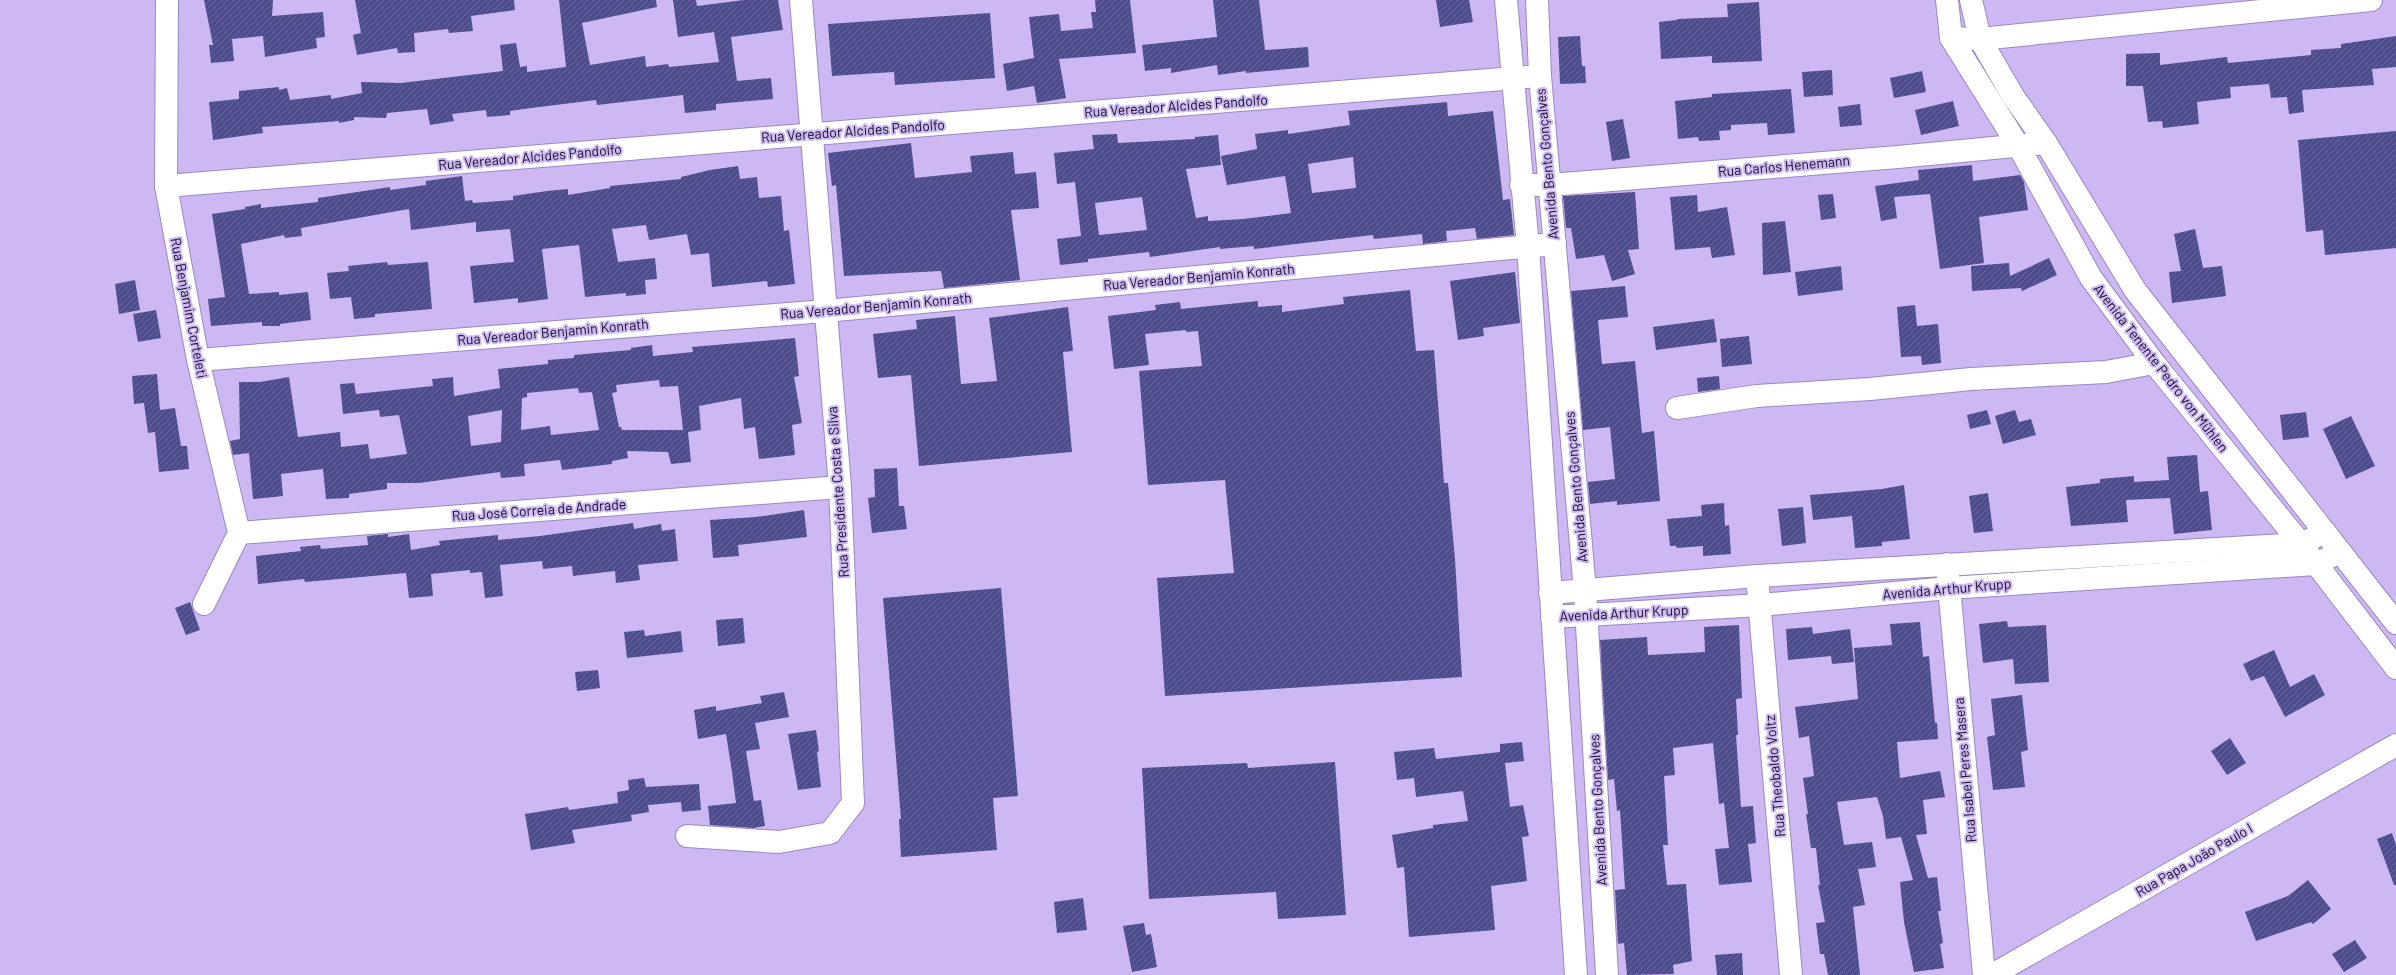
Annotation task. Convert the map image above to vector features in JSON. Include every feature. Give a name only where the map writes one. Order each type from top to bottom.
[{"type":"street","name":"Rua Benjamim Corteleti","points":[[167,0],[166,186],[198,360],[239,533]]},
{"type":"street","name":"Rua Presidente Costa e Silva","points":[[688,836],[779,842],[830,833],[853,803],[840,487],[801,0]]},
{"type":"street","name":"Avenida Bento Gonçalves","points":[[1506,0],[1521,185],[1528,247],[1576,975]]},
{"type":"street","name":"Avenida Bento Gonçalves","points":[[1537,0],[1540,76],[1585,591],[1607,975]]},
{"type":"street","name":"Avenida Tenente Pedro von Mühlen","points":[[1947,0],[1951,38],[2019,147],[2091,278],[2154,364],[2301,544],[2396,668]]},
{"type":"street","name":"Avenida Tenente Pedro von Mühlen","points":[[1971,0],[1980,39],[2013,96],[2046,143],[2135,290],[2396,623]]},
{"type":"street","points":[[1951,38],[1980,39],[2371,0]]},
{"type":"street","name":"Rua Vereador Alcides Pandolfo","points":[[166,186],[1513,80],[1540,76]]},
{"type":"street","name":"Rua Carlos Henemann","points":[[1521,185],[1550,185],[2019,147],[2046,143]]},
{"type":"street","name":"Rua Vereador Benjamin Konrath","points":[[198,360],[825,310],[1554,244]]},
{"type":"street","points":[[1677,408],[1757,396],[1870,389],[1971,379],[2106,372],[2154,364]]},
{"type":"street","points":[[1538,394],[1567,389]]},
{"type":"street","name":"Rua José Correia de Andrade","points":[[239,533],[840,487]]},
{"type":"street","name":"Avenida Arthur Krupp","points":[[1550,593],[1758,576],[2301,544],[2325,532]]},
{"type":"street","points":[[204,604],[239,533]]},
{"type":"street","name":"Avenida Arthur Krupp","points":[[1552,618],[1761,605],[1949,588],[2316,564],[2340,552]]},
{"type":"street","name":"Rua Isabel Peres Masera","points":[[1947,564],[1984,975]]},
{"type":"street","name":"Rua Theobaldo Voltz","points":[[1758,576],[1791,975]]},
{"type":"street","name":"Rua Papa João Paulo I","points":[[1992,975],[2396,745]]},
{"type":"street","points":[[1571,903],[1603,899]]},
{"type":"building","points":[[204,0],[273,0],[272,16],[323,12],[325,37],[316,38],[317,48],[265,57],[263,36],[232,39],[234,61],[211,63],[209,45],[213,45]]},
{"type":"building","points":[[355,0],[514,0],[515,10],[471,16],[473,31],[449,33],[448,29],[414,33],[415,52],[398,53],[397,48],[357,55],[353,35],[361,33]]},
{"type":"building","points":[[559,0],[656,0],[657,7],[582,23],[590,65],[645,56],[646,67],[668,64],[669,67],[719,62],[714,32],[678,37],[673,0],[696,0],[697,6],[744,0],[778,0],[783,30],[731,37],[737,81],[771,78],[773,99],[716,104],[716,110],[685,113],[683,95],[597,105],[596,100],[510,111],[510,115],[487,117],[486,110],[452,114],[454,121],[430,125],[427,109],[387,113],[386,118],[354,117],[354,120],[339,123],[339,121],[262,127],[263,133],[213,140],[209,102],[239,99],[239,91],[279,87],[279,90],[287,88],[290,100],[331,95],[331,99],[362,93],[361,82],[401,83],[503,71],[500,45],[516,43],[520,67],[527,66],[527,72],[566,67]]},
{"type":"building","points":[[1095,0],[1130,0],[1136,53],[1059,59],[1066,98],[1037,103],[1034,86],[1007,91],[1003,64],[1034,58],[1029,17],[1059,14],[1061,31],[1093,28],[1091,12],[1096,12]]},
{"type":"building","points":[[1213,0],[1259,0],[1265,50],[1308,47],[1309,67],[1246,73],[1246,71],[1218,75],[1217,65],[1171,73],[1171,68],[1145,71],[1142,45],[1217,37]]},
{"type":"building","points":[[1436,0],[1469,0],[1473,22],[1440,27]]},
{"type":"building","points":[[1759,2],[1762,61],[1712,63],[1712,56],[1661,59],[1659,22],[1677,19],[1728,17],[1727,4]]},
{"type":"building","points":[[990,13],[995,78],[895,85],[894,72],[832,76],[828,24]]},
{"type":"building","points":[[1580,36],[1582,66],[1585,66],[1586,83],[1560,84],[1558,37]]},
{"type":"building","points":[[2396,36],[2396,67],[2372,69],[2374,85],[2302,90],[2304,112],[2289,114],[2287,97],[2271,98],[2269,84],[2230,87],[2231,98],[2197,102],[2199,124],[2163,128],[2162,121],[2148,122],[2143,86],[2126,86],[2126,54],[2160,53],[2160,65],[2227,57],[2228,63],[2311,55],[2311,50],[2341,48],[2341,44]]},
{"type":"building","points":[[1832,70],[1833,95],[1804,97],[1802,72]]},
{"type":"building","points":[[1922,71],[1926,92],[1894,98],[1890,78]]},
{"type":"building","points":[[1791,89],[1795,133],[1768,135],[1767,123],[1731,125],[1731,130],[1719,131],[1720,140],[1699,141],[1698,137],[1678,139],[1675,101],[1712,97],[1712,94]]},
{"type":"building","points":[[1953,101],[1959,126],[1921,135],[1915,110]]},
{"type":"building","points":[[1447,102],[1448,116],[1493,111],[1503,200],[1510,199],[1514,235],[1477,239],[1475,228],[1446,231],[1447,241],[1423,244],[1422,234],[1374,239],[1373,235],[1254,249],[1254,246],[1220,249],[1220,247],[1150,257],[1149,252],[1088,259],[1088,262],[1060,265],[1057,239],[1081,236],[1075,182],[1057,184],[1054,153],[1094,149],[1092,135],[1117,134],[1118,143],[1195,139],[1195,137],[1218,135],[1221,165],[1186,169],[1196,218],[1208,216],[1208,221],[1243,219],[1291,213],[1285,176],[1227,185],[1221,156],[1257,149],[1255,134],[1288,130],[1288,134],[1350,125],[1348,111]],"holes":[[[1353,157],[1356,188],[1312,193],[1308,164]],[[1142,197],[1147,230],[1099,235],[1095,203]]]},
{"type":"building","points":[[1860,104],[1862,125],[1840,127],[1838,107]]},
{"type":"building","points":[[1623,119],[1630,158],[1612,161],[1606,122]]},
{"type":"building","points":[[2396,131],[2396,248],[2325,255],[2323,230],[2306,232],[2298,140]]},
{"type":"building","points":[[911,143],[915,178],[972,172],[970,156],[1013,152],[1015,174],[1036,172],[1039,208],[1011,210],[1020,280],[944,288],[941,271],[844,276],[836,185],[832,186],[828,153]]},
{"type":"building","points":[[1972,165],[1973,181],[2020,175],[2024,182],[2028,210],[1979,217],[1984,263],[1940,269],[1930,194],[1894,197],[1897,218],[1881,221],[1875,186],[1919,180],[1918,170]]},
{"type":"building","points":[[738,166],[740,179],[757,177],[759,198],[781,196],[784,231],[789,230],[795,284],[768,287],[767,281],[712,287],[709,253],[691,255],[687,234],[649,240],[646,225],[612,229],[618,262],[655,258],[657,279],[645,280],[646,294],[626,296],[626,293],[585,297],[579,245],[542,249],[548,299],[518,303],[518,298],[474,303],[470,266],[514,262],[510,229],[476,232],[476,222],[411,230],[409,209],[301,228],[302,236],[285,238],[284,235],[241,244],[249,294],[279,292],[279,295],[308,292],[311,320],[280,324],[280,326],[262,326],[262,322],[211,326],[208,299],[225,297],[212,214],[245,209],[245,207],[261,204],[261,208],[318,202],[318,198],[390,187],[390,190],[426,185],[426,181],[462,176],[465,201],[472,200],[473,203],[513,200],[513,196],[568,189],[568,195],[610,188],[610,186],[681,179],[681,177],[710,170]]},
{"type":"building","points":[[1635,192],[1639,249],[1628,250],[1635,274],[1612,281],[1604,255],[1576,259],[1571,228],[1566,228],[1563,196]]},
{"type":"building","points":[[1833,194],[1836,218],[1821,220],[1818,195]]},
{"type":"building","points":[[1697,195],[1698,212],[1727,207],[1735,255],[1712,258],[1710,247],[1675,250],[1670,197]]},
{"type":"building","points":[[1785,221],[1791,272],[1763,275],[1762,223]]},
{"type":"building","points":[[2195,229],[2203,268],[2222,266],[2226,296],[2172,303],[2169,272],[2181,271],[2174,234]]},
{"type":"building","points":[[2049,258],[2057,275],[2022,291],[2021,288],[1972,291],[1971,266],[2009,263],[2010,276]]},
{"type":"building","points":[[387,262],[388,265],[428,262],[432,309],[375,314],[375,317],[354,319],[351,297],[330,299],[327,273],[349,271],[348,266]]},
{"type":"building","points":[[1841,266],[1843,290],[1798,296],[1795,272]]},
{"type":"building","points":[[1515,272],[1520,323],[1483,328],[1484,336],[1458,340],[1450,281]]},
{"type":"building","points":[[135,280],[140,310],[119,314],[115,284]]},
{"type":"building","points":[[1625,286],[1628,317],[1598,320],[1602,364],[1635,361],[1642,433],[1654,431],[1660,501],[1617,505],[1617,501],[1590,504],[1588,482],[1615,479],[1610,427],[1583,430],[1571,291]]},
{"type":"building","points":[[1410,290],[1416,351],[1434,350],[1444,483],[1448,483],[1455,559],[1462,677],[1165,696],[1157,578],[1234,573],[1225,480],[1148,485],[1139,371],[1202,366],[1198,331],[1186,332],[1186,330],[1145,334],[1149,365],[1114,369],[1108,316],[1156,310],[1155,305],[1180,302],[1181,309],[1258,301],[1258,307],[1282,305],[1282,312],[1344,304],[1343,297]]},
{"type":"building","points":[[1915,305],[1917,326],[1938,324],[1941,363],[1922,365],[1921,356],[1901,357],[1897,307]]},
{"type":"building","points":[[1068,307],[1073,351],[1063,352],[1072,452],[919,466],[911,375],[878,378],[873,334],[917,329],[916,320],[955,316],[961,384],[997,381],[989,318]]},
{"type":"building","points":[[156,310],[161,338],[138,342],[133,314]]},
{"type":"building","points":[[1714,319],[1717,342],[1656,350],[1653,327]]},
{"type":"building","points":[[1749,336],[1752,364],[1722,367],[1720,339]]},
{"type":"building","points":[[795,338],[799,376],[794,377],[802,423],[792,425],[795,455],[759,459],[755,427],[744,429],[741,398],[699,406],[701,430],[688,432],[691,462],[671,464],[668,452],[627,451],[628,458],[612,461],[612,464],[562,470],[560,460],[524,464],[525,476],[501,478],[500,472],[419,483],[387,483],[387,489],[349,494],[349,498],[326,499],[323,469],[281,474],[283,496],[253,499],[249,453],[233,455],[230,441],[240,439],[239,382],[260,382],[289,377],[298,437],[340,432],[341,447],[368,444],[370,459],[407,454],[399,415],[380,417],[379,410],[343,414],[340,384],[354,383],[356,394],[433,386],[432,379],[453,377],[454,396],[500,388],[498,369],[548,364],[548,360],[574,358],[574,355],[631,350],[631,348],[652,345],[653,356],[693,352],[692,347]],"holes":[[[659,380],[660,387],[678,386],[683,430],[622,430],[621,427],[619,427],[612,393],[617,392],[616,385]],[[578,388],[579,393],[592,392],[599,430],[551,435],[550,426],[521,430],[522,398],[527,397],[527,393]],[[502,410],[501,442],[471,446],[468,416]]]},
{"type":"building","points":[[157,374],[160,410],[175,408],[181,446],[187,446],[189,469],[159,472],[155,432],[148,433],[144,403],[134,404],[132,376]]},
{"type":"building","points":[[1719,376],[1720,389],[1698,392],[1697,378]]},
{"type":"building","points":[[1987,410],[1991,424],[1970,429],[1967,415]]},
{"type":"building","points":[[2015,410],[2019,422],[2031,419],[2036,435],[2003,444],[1995,416]]},
{"type":"building","points":[[2306,412],[2309,437],[2283,440],[2280,415]]},
{"type":"building","points":[[2351,416],[2375,466],[2346,479],[2323,429]]},
{"type":"building","points":[[2197,455],[2200,492],[2208,491],[2212,530],[2174,534],[2170,498],[2126,500],[2128,522],[2071,526],[2066,487],[2100,483],[2100,479],[2134,476],[2134,482],[2169,480],[2167,457]]},
{"type":"building","points":[[897,468],[899,506],[904,506],[907,529],[872,533],[868,498],[875,497],[874,469]]},
{"type":"building","points":[[1904,485],[1910,539],[1882,542],[1882,546],[1855,548],[1852,516],[1813,520],[1810,495],[1882,489]]},
{"type":"building","points":[[1988,493],[1993,531],[1974,533],[1969,496]]},
{"type":"building","points":[[1724,503],[1725,526],[1729,525],[1731,554],[1703,556],[1703,546],[1677,548],[1676,546],[1670,546],[1667,519],[1702,516],[1701,505]]},
{"type":"building","points":[[1803,507],[1806,543],[1782,546],[1778,509]]},
{"type":"building","points":[[804,510],[807,537],[738,545],[739,556],[713,558],[710,520],[756,517]]},
{"type":"building","points":[[633,523],[634,529],[661,524],[662,531],[675,529],[678,561],[638,565],[640,580],[616,583],[615,571],[573,576],[572,566],[543,569],[542,561],[500,565],[503,596],[485,598],[482,572],[470,573],[470,570],[431,574],[433,596],[409,598],[406,573],[305,582],[304,579],[258,584],[256,556],[301,551],[300,547],[320,545],[321,549],[368,545],[367,536],[388,534],[388,537],[409,534],[411,550],[440,545],[439,541],[498,535],[498,540],[540,536]]},
{"type":"building","points":[[1001,588],[1018,796],[993,798],[997,850],[901,857],[899,819],[901,819],[883,598]]},
{"type":"building","points":[[190,602],[200,630],[186,635],[175,608]]},
{"type":"building","points":[[743,618],[745,643],[718,646],[716,620]]},
{"type":"building","points":[[2007,621],[2008,627],[2046,625],[2049,682],[2015,684],[2013,659],[1983,663],[1979,624]]},
{"type":"building","points":[[1920,622],[1923,657],[1929,656],[1935,723],[1937,723],[1938,739],[1897,742],[1900,778],[1940,771],[1945,797],[1923,800],[1927,834],[1916,835],[1928,878],[1937,877],[1941,911],[1938,911],[1943,943],[1940,944],[1944,968],[1914,972],[1904,922],[1900,882],[1913,880],[1901,837],[1886,839],[1883,816],[1877,797],[1837,802],[1844,845],[1872,842],[1876,867],[1858,869],[1865,905],[1853,907],[1860,975],[1828,975],[1824,954],[1820,954],[1816,923],[1825,922],[1818,885],[1820,885],[1816,848],[1811,848],[1803,778],[1814,776],[1809,736],[1799,738],[1795,707],[1858,699],[1854,648],[1892,645],[1890,624]]},
{"type":"building","points":[[1739,625],[1742,698],[1736,699],[1738,735],[1736,735],[1741,807],[1753,806],[1756,843],[1748,844],[1752,882],[1719,885],[1715,849],[1729,848],[1724,803],[1719,804],[1713,743],[1673,748],[1675,775],[1664,776],[1668,845],[1663,845],[1667,885],[1686,884],[1692,961],[1673,965],[1674,974],[1627,975],[1624,943],[1618,944],[1615,890],[1625,889],[1620,810],[1617,811],[1614,779],[1608,780],[1600,640],[1647,637],[1648,655],[1705,652],[1704,627]]},
{"type":"building","points":[[1812,627],[1813,634],[1850,629],[1854,662],[1832,664],[1831,656],[1788,660],[1786,629]]},
{"type":"building","points":[[644,630],[645,636],[681,631],[683,652],[627,658],[624,632]]},
{"type":"building","points":[[2274,650],[2290,687],[2314,674],[2325,695],[2285,717],[2264,676],[2251,681],[2243,664]]},
{"type":"building","points":[[598,670],[600,688],[577,691],[575,672]]},
{"type":"building","points":[[784,692],[789,717],[755,723],[760,749],[746,751],[754,801],[761,800],[765,826],[753,828],[710,825],[708,806],[736,803],[732,772],[726,734],[698,739],[694,710],[716,706],[716,711],[762,703],[760,696]]},
{"type":"building","points":[[2022,695],[2028,750],[2021,752],[2025,787],[1993,790],[1987,737],[1995,735],[1991,699]]},
{"type":"building","points":[[816,730],[821,787],[798,790],[788,734]]},
{"type":"building","points":[[2230,738],[2246,763],[2227,775],[2211,751]]},
{"type":"building","points":[[1522,742],[1524,761],[1505,763],[1510,807],[1523,805],[1529,836],[1522,837],[1527,881],[1491,886],[1495,930],[1409,937],[1404,867],[1397,868],[1392,835],[1433,828],[1433,825],[1468,821],[1463,791],[1416,797],[1414,778],[1397,780],[1394,752],[1434,748],[1436,759],[1500,752],[1500,744]]},
{"type":"building","points":[[1335,762],[1346,915],[1278,919],[1276,892],[1149,899],[1142,768],[1247,763],[1248,768]]},
{"type":"building","points":[[644,778],[646,787],[699,784],[701,810],[682,812],[681,802],[648,805],[649,812],[631,815],[632,821],[572,830],[575,843],[531,850],[525,814],[568,807],[569,810],[618,803],[617,792],[629,790],[628,780]]},
{"type":"building","points":[[2392,833],[2396,845],[2396,885],[2394,885],[2377,839]]},
{"type":"building","points":[[2308,880],[2331,909],[2313,924],[2311,922],[2256,941],[2245,912],[2288,896]]},
{"type":"building","points":[[1083,898],[1087,930],[1057,933],[1054,902]]},
{"type":"building","points":[[1144,923],[1146,935],[1151,934],[1157,967],[1132,972],[1123,926]]},
{"type":"building","points":[[2355,940],[2367,958],[2344,972],[2332,954]]},
{"type":"building","points":[[1742,953],[1743,975],[1717,975],[1715,955]]}]
